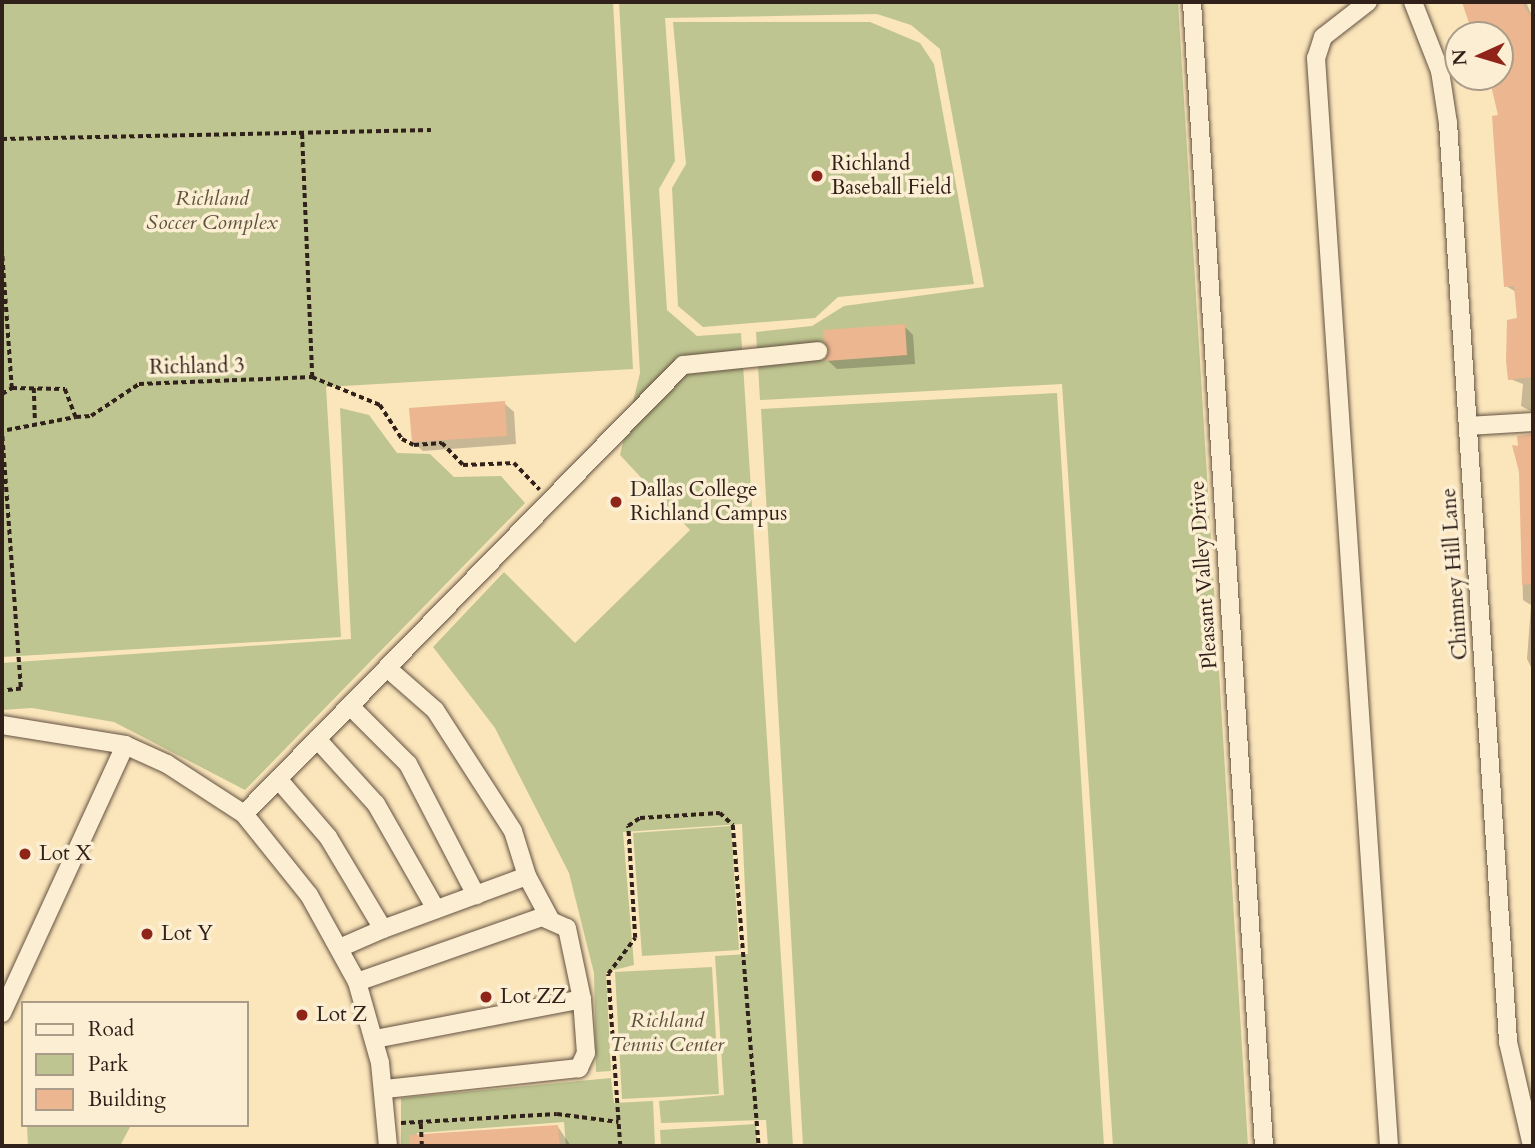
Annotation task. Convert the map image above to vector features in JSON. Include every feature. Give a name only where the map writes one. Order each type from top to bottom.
[{"type":"street","name":"Pleasant Valley Drive","points":[[1192,2],[1264,1146]]},
{"type":"street","points":[[1368,2],[1323,37],[1316,58],[1389,1146]]},
{"type":"street","name":"Chimney Hill Lane","points":[[1413,2],[1440,71],[1448,122],[1508,1042],[1532,1146]]},
{"type":"street","points":[[244,814],[683,365],[818,351]]},
{"type":"street","points":[[1468,426],[1533,422]]},
{"type":"street","points":[[385,1089],[574,1071],[586,1054],[582,999],[567,928],[549,917],[527,876],[513,831],[435,710],[387,668]]},
{"type":"street","points":[[349,706],[408,764],[476,895]]},
{"type":"street","points":[[2,725],[125,745],[167,764],[244,814],[342,947],[357,982],[375,1039],[385,1089],[388,1146]]},
{"type":"street","points":[[317,739],[376,804],[436,909]]},
{"type":"street","points":[[2,1013],[125,745]]},
{"type":"street","points":[[278,779],[328,837],[383,929]]},
{"type":"street","points":[[342,947],[383,929],[527,876]]},
{"type":"street","points":[[357,982],[549,917]]},
{"type":"street","points":[[375,1039],[582,999]]},
{"type":"path","points":[[2,139],[431,130]]},
{"type":"path","points":[[302,134],[312,377],[380,405],[402,439],[414,445],[442,443],[463,465],[514,463],[550,501]]},
{"type":"path","points":[[2,248],[12,388]]},
{"type":"path","name":"Richland 3","points":[[4,429],[35,421],[91,416],[139,384],[312,377]]},
{"type":"path","points":[[2,394],[12,388],[65,389],[76,417]]},
{"type":"path","points":[[34,388],[35,421]]},
{"type":"path","points":[[2,691],[21,689],[4,429]]},
{"type":"path","points":[[620,1146],[608,974],[635,938],[628,826],[640,818],[720,813],[733,825],[759,1146]]},
{"type":"path","points":[[387,1123],[557,1114],[618,1122]]},
{"type":"path","points":[[421,1123],[422,1146]]},
{"type":"green space","name":"Richland Soccer Complex","points":[[2,2],[613,2],[633,369],[326,387],[341,637],[2,657]]},
{"type":"green space","points":[[619,2],[1178,2],[1248,1146],[1113,1146],[1062,384],[760,400],[756,332],[812,326],[844,306],[984,287],[940,49],[911,25],[877,14],[665,18],[675,161],[659,189],[667,310],[697,336],[741,333],[793,1146],[768,1146],[766,1120],[661,1123],[659,1101],[724,1095],[715,956],[748,954],[742,824],[623,832],[634,965],[606,972],[611,1071],[596,1072],[594,973],[569,873],[495,728],[433,647],[504,572],[575,643],[690,530],[620,455],[640,373]]},
{"type":"green space","name":"Richland Baseball Field","points":[[673,22],[870,22],[920,43],[934,64],[974,284],[838,297],[815,318],[703,327],[678,306],[672,188],[686,164]]},
{"type":"green space","points":[[1057,393],[1104,1146],[803,1146],[761,409]]},
{"type":"green space","points":[[340,408],[369,415],[397,453],[430,454],[454,477],[501,476],[525,503],[245,790],[114,722],[32,708],[2,710],[2,663],[351,639]]},
{"type":"green space","name":"Richland Tennis Center","points":[[731,826],[739,950],[642,956],[633,833]]},
{"type":"green space","name":"Richland Tennis Center","points":[[712,967],[719,1094],[622,1099],[615,972]]},
{"type":"green space","points":[[611,1078],[614,1103],[653,1101],[655,1146],[566,1146],[564,1122],[417,1133],[417,1146],[401,1146],[401,1098]]},
{"type":"green space","points":[[756,1124],[757,1146],[661,1146],[660,1130]]},
{"type":"green space","points":[[27,1127],[130,1127],[120,1146],[28,1146]]},
{"type":"building","points":[[1462,2],[1521,2],[1533,19],[1533,377],[1508,380],[1507,320],[1517,318],[1514,286],[1504,287],[1492,116],[1498,115],[1492,91],[1514,91],[1514,21],[1468,21]]},
{"type":"building","points":[[905,324],[907,355],[826,361],[823,330]]},
{"type":"building","points":[[505,401],[507,436],[412,442],[409,408]]},
{"type":"building","points":[[1533,434],[1533,584],[1522,585],[1519,472],[1512,445],[1518,446],[1517,436]]},
{"type":"building","points":[[558,1125],[560,1146],[410,1146],[409,1135]]},
{"type":"place","name":"Richland Baseball Field","points":[[817,176]]},
{"type":"place","name":"Dallas College Richland Campus","points":[[616,502]]},
{"type":"place","name":"Lot X","points":[[25,854]]},
{"type":"place","name":"Lot Y","points":[[147,934]]},
{"type":"place","name":"Lot ZZ","points":[[486,997]]},
{"type":"place","name":"Lot Z","points":[[302,1015]]}]
